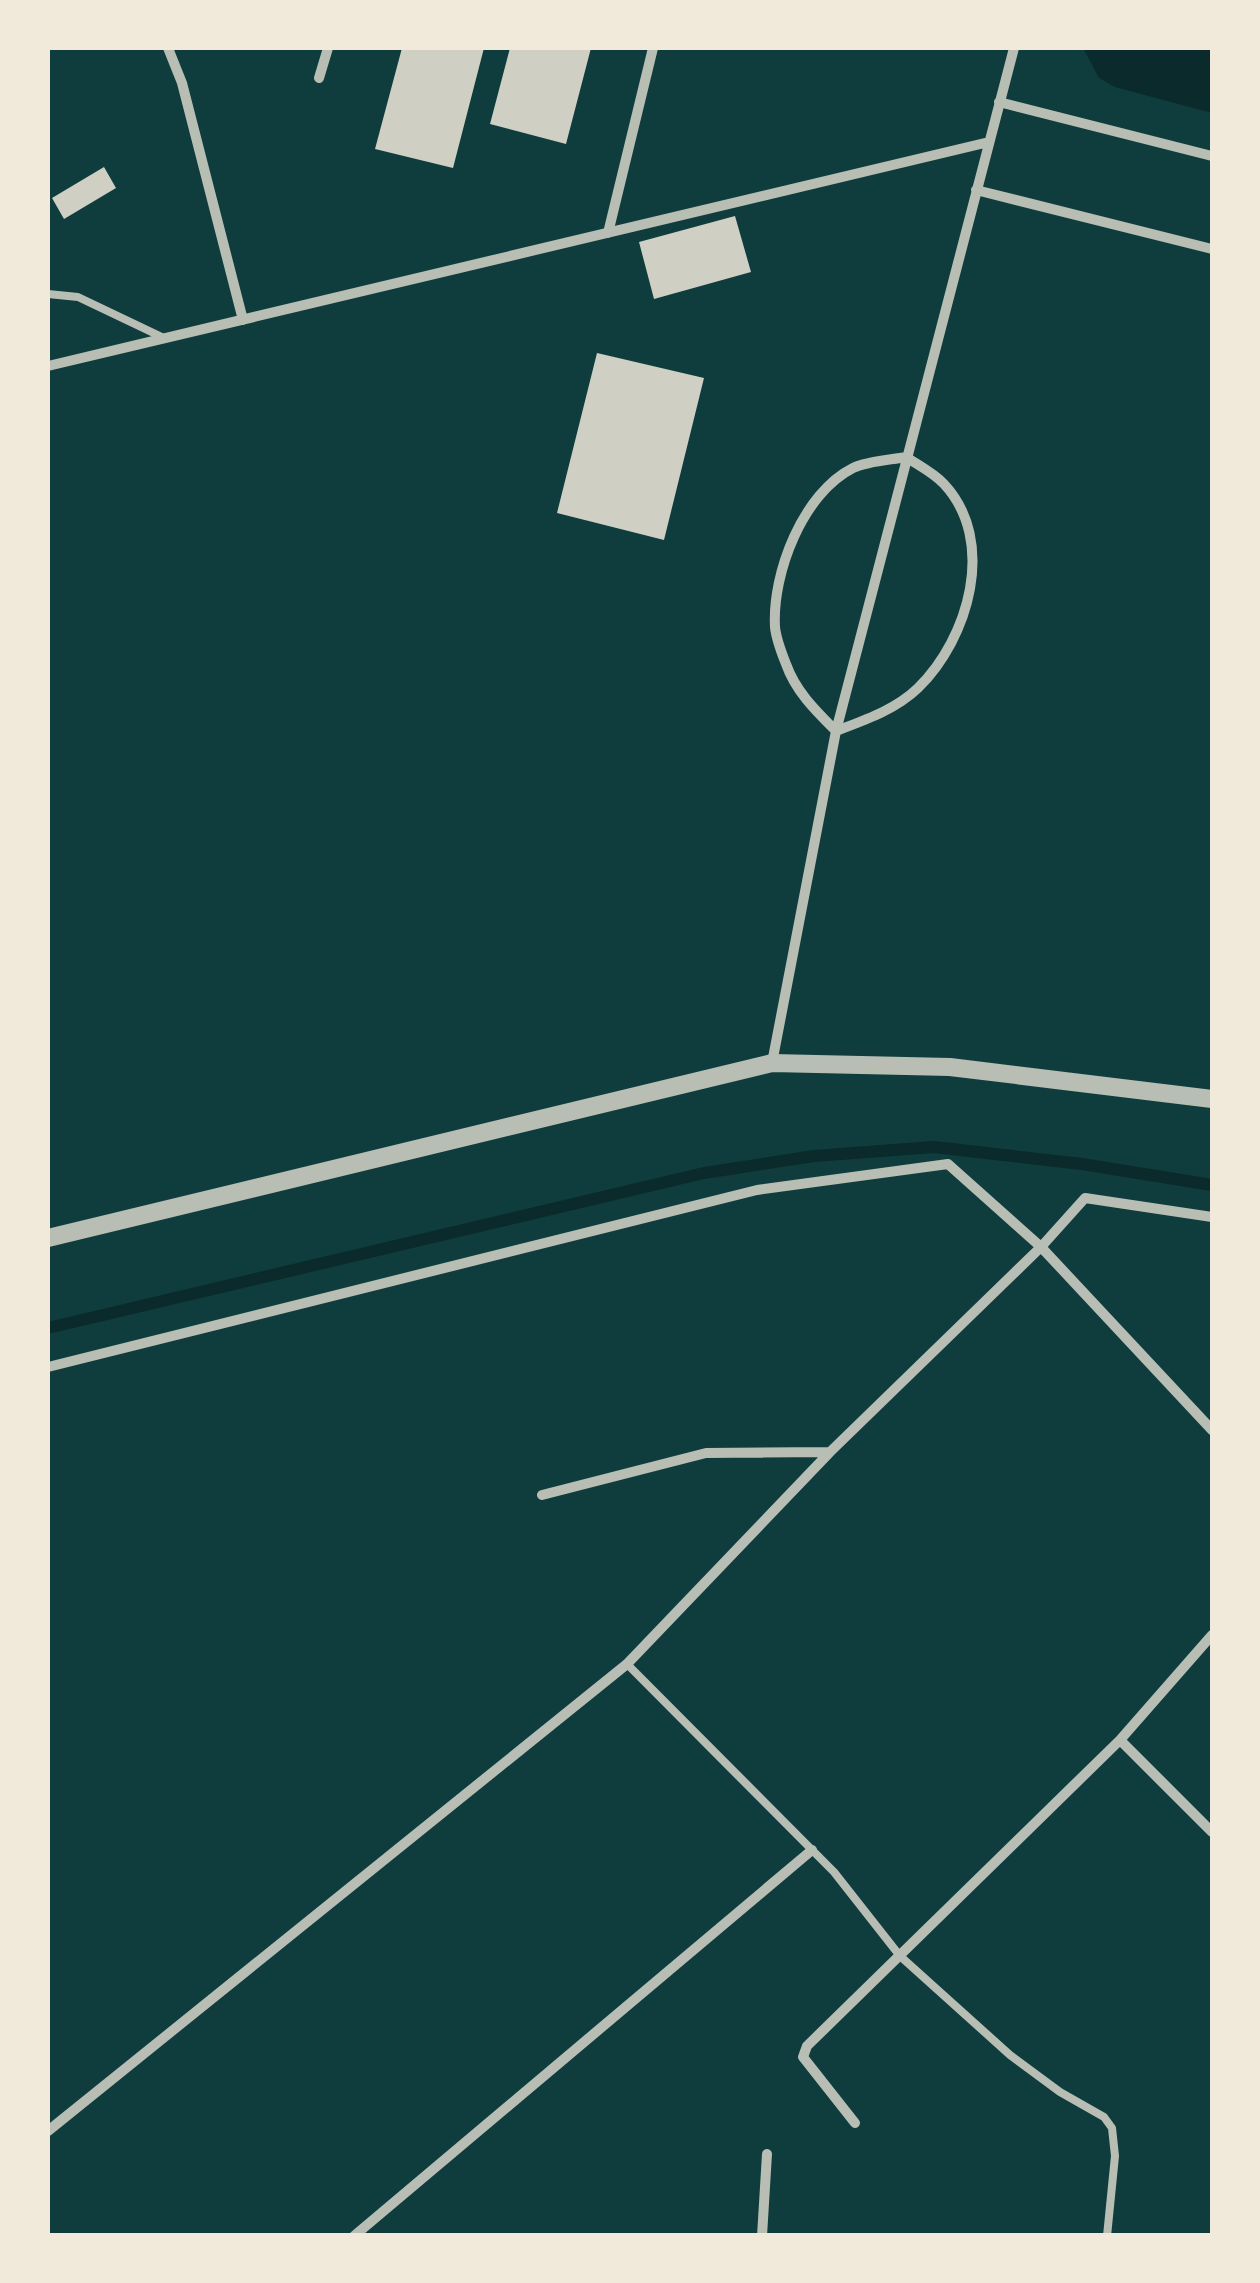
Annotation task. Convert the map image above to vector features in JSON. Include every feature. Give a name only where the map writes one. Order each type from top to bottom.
[{"type":"street","points":[[168,48],[182,83],[243,320]]},
{"type":"street","points":[[320,78],[328,48]]},
{"type":"street","points":[[608,232],[654,48]]},
{"type":"street","points":[[772,1062],[836,731],[1014,48]]},
{"type":"street","points":[[999,102],[1212,156]]},
{"type":"street","points":[[48,366],[989,142]]},
{"type":"street","points":[[976,190],[1212,249]]},
{"type":"street","points":[[906,457],[944,483],[964,514],[975,556],[966,605],[946,650],[918,688],[879,715],[836,731],[806,701],[786,666],[775,628],[782,580],[795,530],[817,496],[854,468],[906,457]]},
{"type":"street","points":[[48,1238],[772,1062],[950,1067],[1212,1098]]},
{"type":"street","points":[[48,1367],[757,1190],[948,1164],[1041,1247],[1212,1430]]},
{"type":"street","points":[[48,2131],[627,1664],[830,1452],[1041,1247],[1084,1198],[1212,1217]]},
{"type":"street","points":[[542,1495],[706,1453],[830,1452]]},
{"type":"street","points":[[855,2123],[806,2062],[804,2050],[812,2038],[1120,1740],[1212,1634]]},
{"type":"street","points":[[1120,1740],[1212,1832]]},
{"type":"street","points":[[354,2236],[812,1850]]},
{"type":"street","points":[[762,2236],[766,2154]]},
{"type":"lane","points":[[48,294],[78,298],[164,338]]},
{"type":"lane","points":[[627,1664],[834,1872],[900,1956],[1010,2056],[1104,2117],[1112,2128],[1115,2156],[1107,2236]]},
{"type":"water","points":[[1083,48],[1212,48],[1212,113],[1115,87],[1099,78]]},
{"type":"building","points":[[402,48],[484,48],[453,168],[375,149]]},
{"type":"building","points":[[510,48],[591,48],[566,144],[490,124]]},
{"type":"building","points":[[104,167],[116,188],[64,219],[52,198]]},
{"type":"building","points":[[735,216],[751,272],[654,299],[639,242]]},
{"type":"building","points":[[597,353],[704,378],[664,540],[557,513]]},
{"type":"waterway","points":[[48,1328],[704,1173],[814,1156],[934,1147],[1082,1164],[1212,1185]]}]
